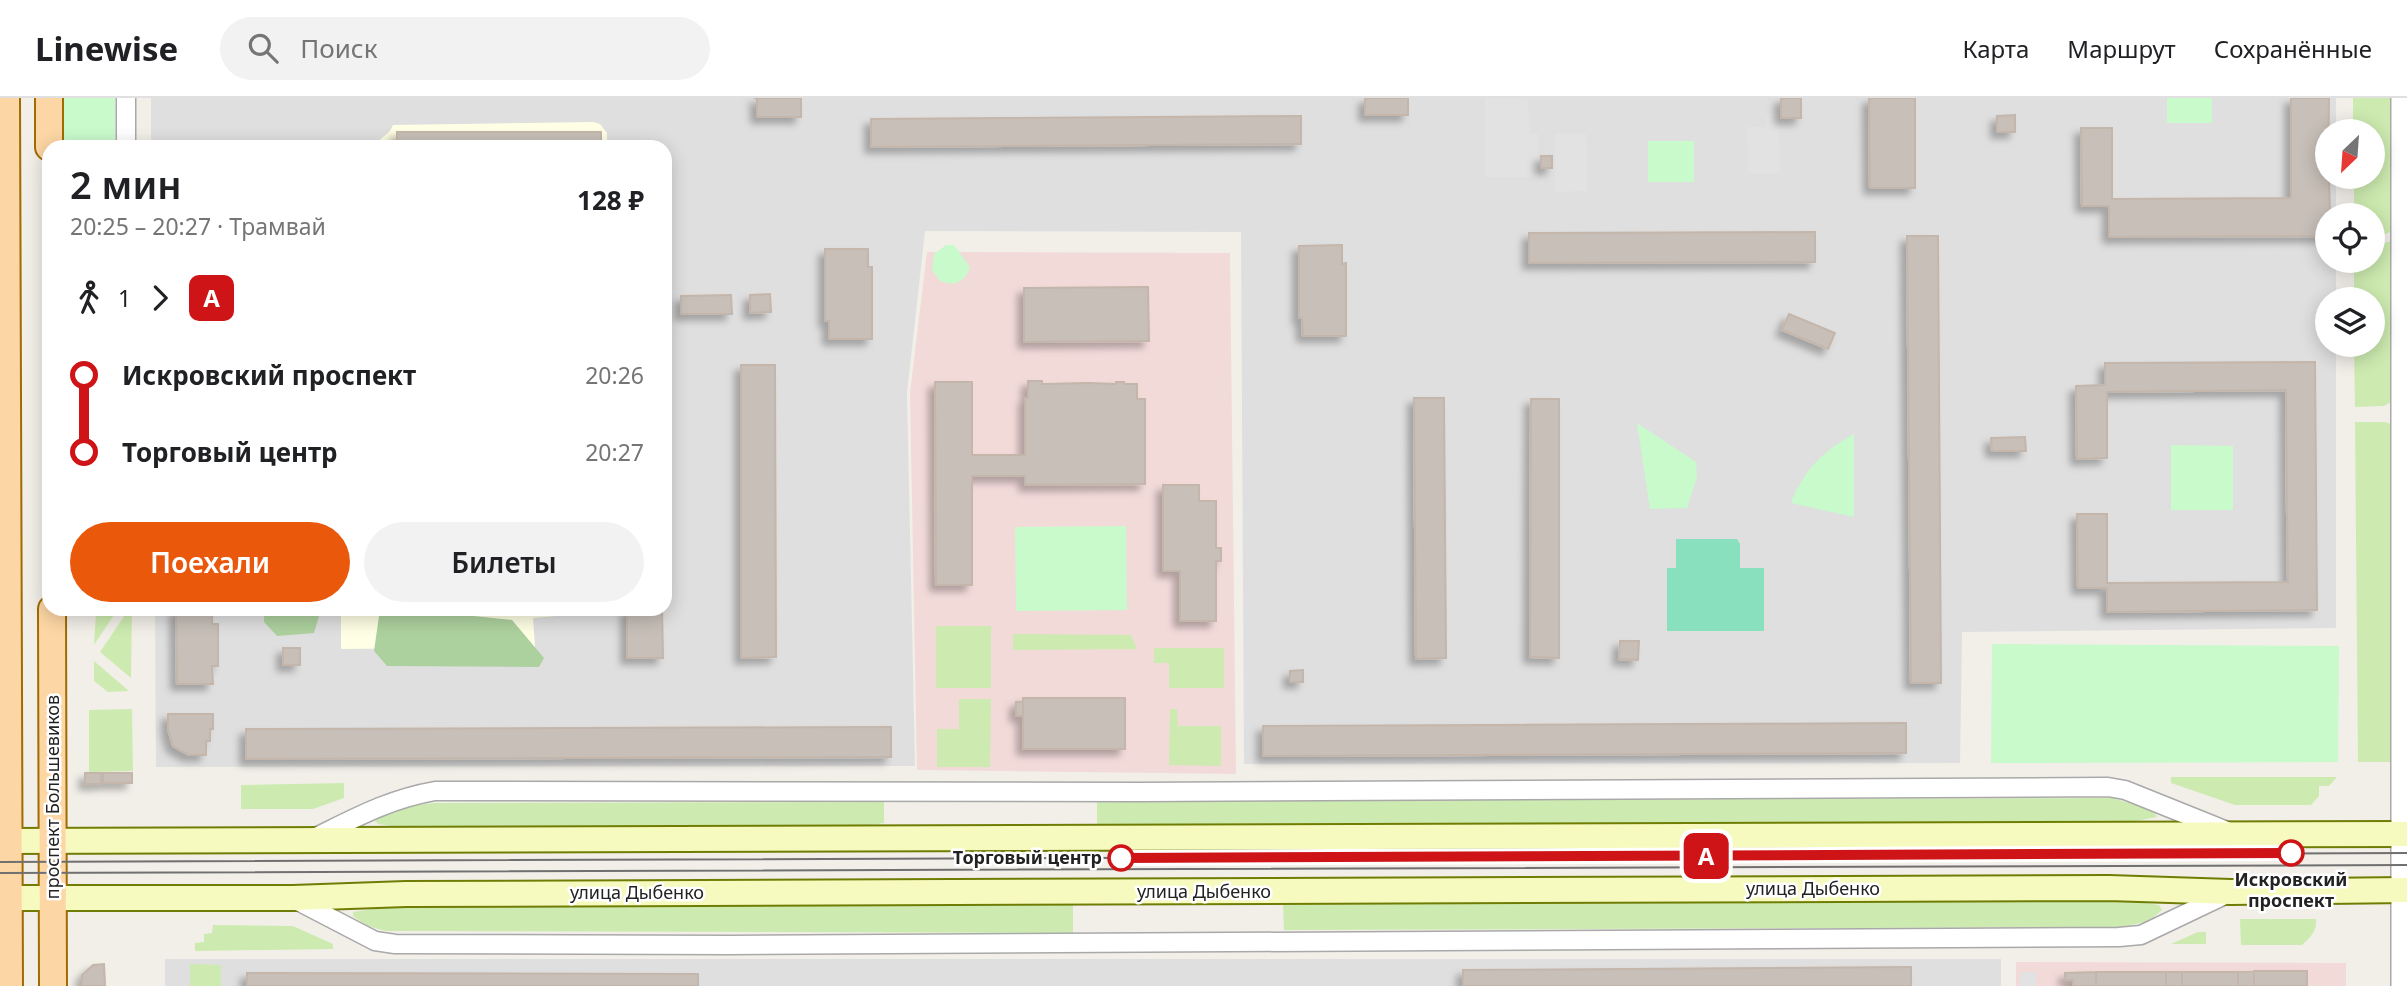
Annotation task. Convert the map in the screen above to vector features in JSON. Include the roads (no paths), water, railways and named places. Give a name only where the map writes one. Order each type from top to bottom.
[{"type":"main road","points":[[6,98],[4,898],[9,986]]},
{"type":"main road","points":[[49,98],[49,140]]},
{"type":"main road","name":"проспект Большевиков","points":[[52,616],[53,986]]},
{"type":"main road","points":[[4,841],[2405,834]]},
{"type":"main road","name":"улица Дыбенко","points":[[4,898],[2109,888],[2231,892],[2405,890]]},
{"type":"street","points":[[126,98],[126,140]]},
{"type":"street","points":[[2402,98],[2405,834],[2402,986]]},
{"type":"street","points":[[308,841],[385,803],[435,791],[1153,792],[2108,787],[2125,790],[2237,835]]},
{"type":"street","points":[[293,898],[375,941],[395,944],[729,945],[2119,937],[2141,935],[2231,892]]},
{"type":"tram line","name":"А","points":[[1121,858],[2291,853]]},
{"type":"tram line","points":[[0,862],[2407,853]]},
{"type":"tram line","points":[[0,873],[2407,865]]},
{"type":"place","name":"Искровский проспект","points":[[2291,853]]},
{"type":"place","name":"Торговый центр","points":[[1121,858]]}]
